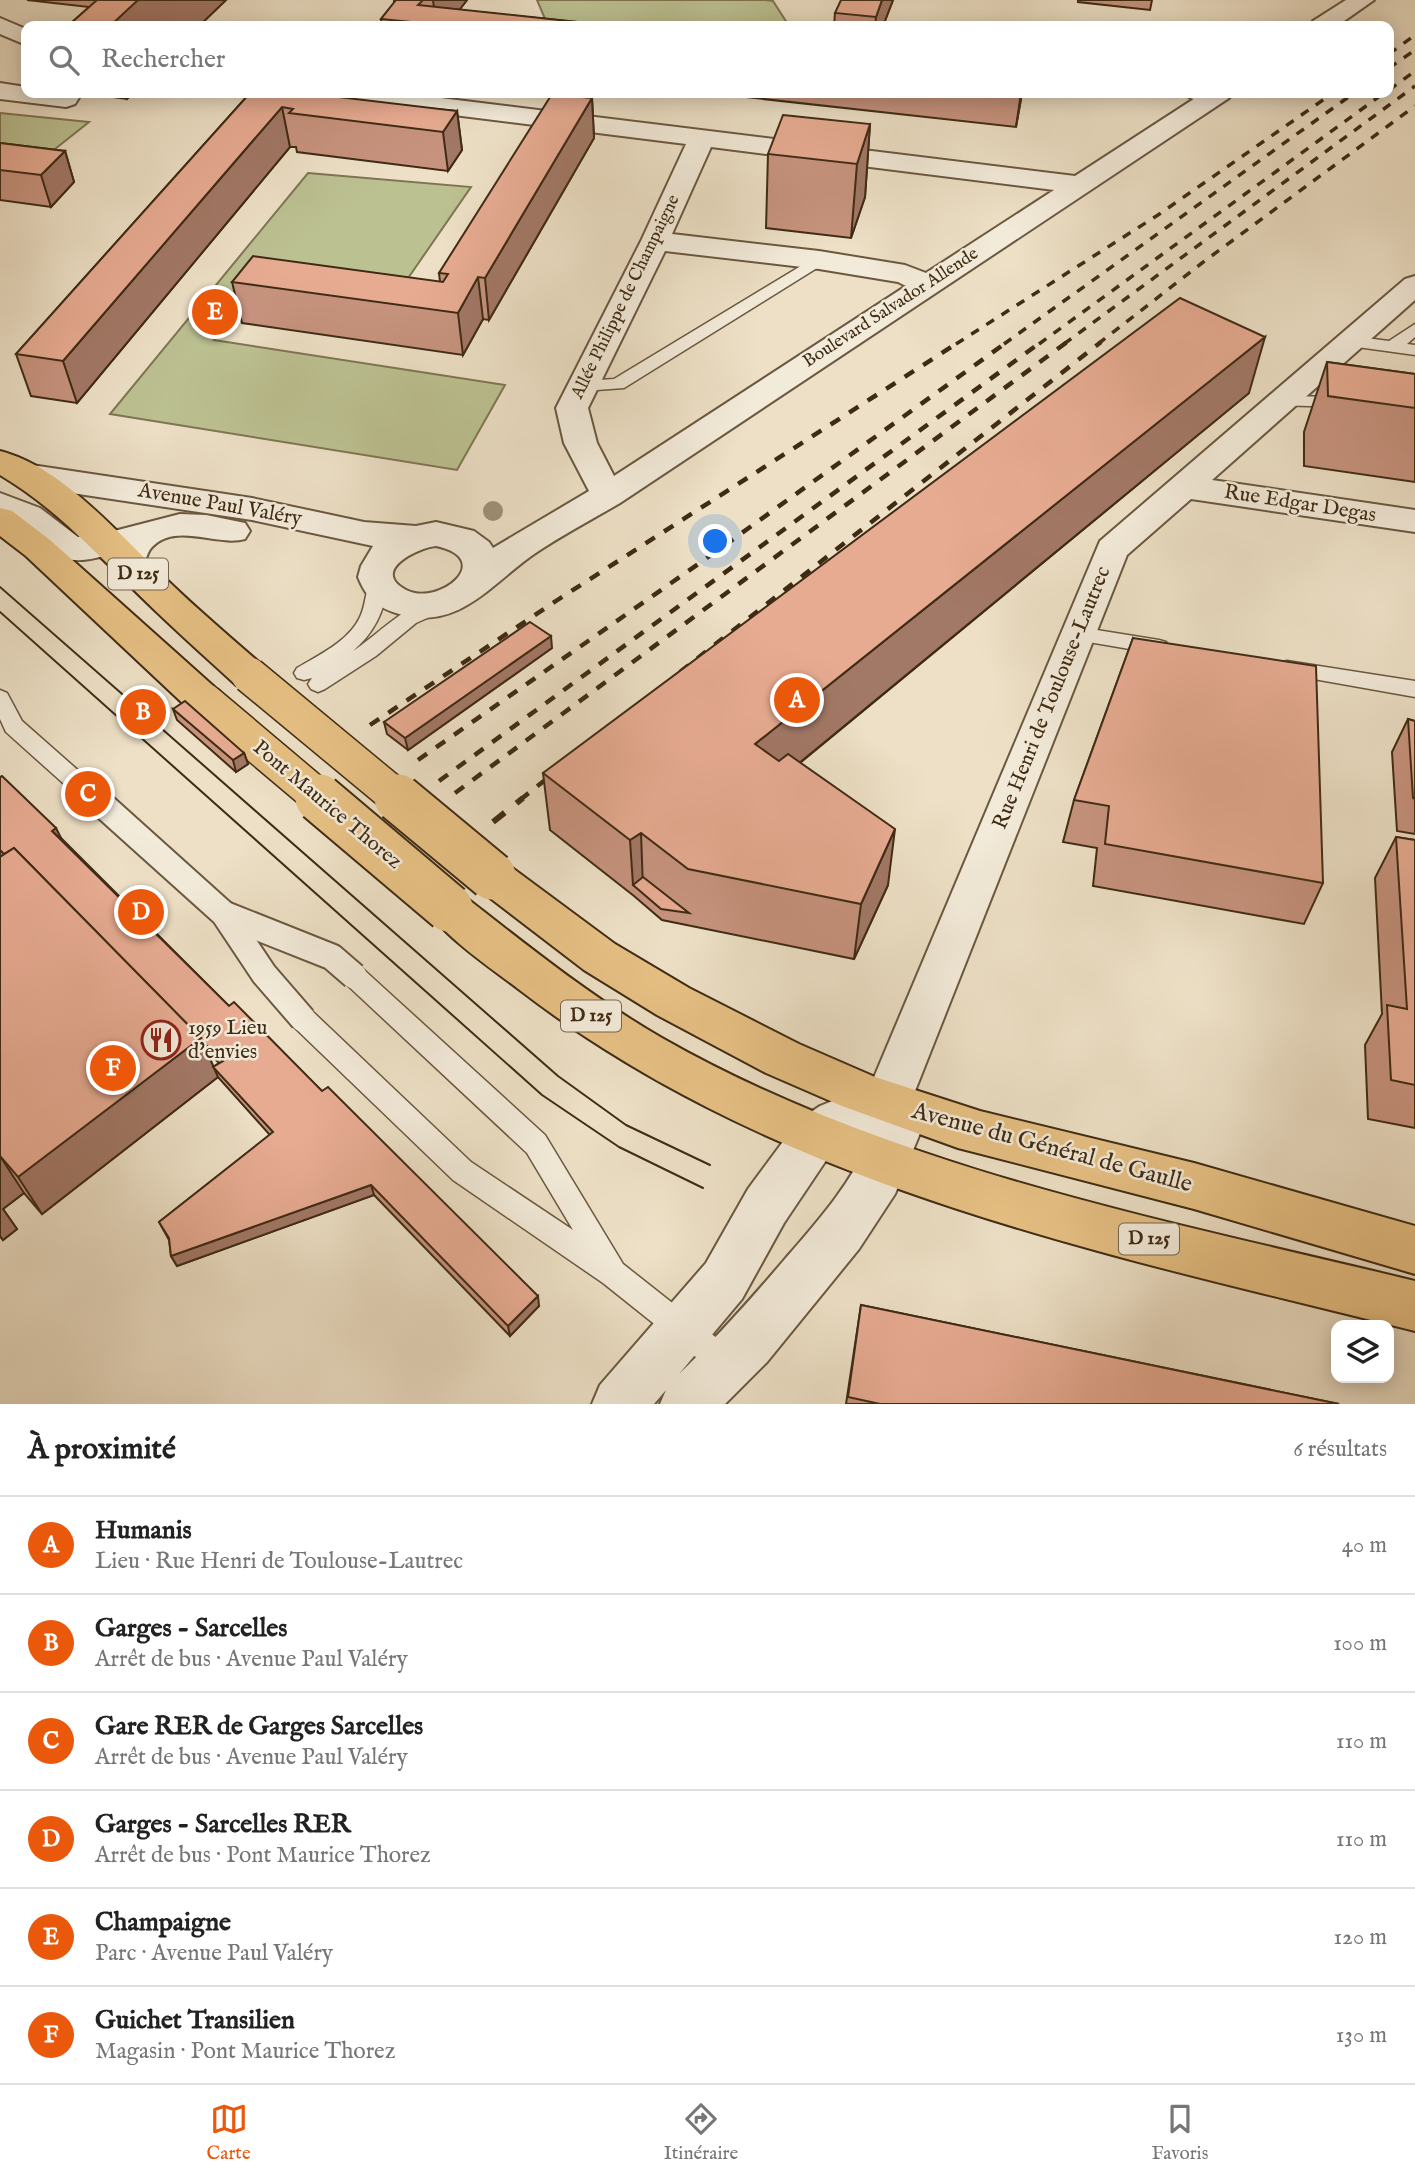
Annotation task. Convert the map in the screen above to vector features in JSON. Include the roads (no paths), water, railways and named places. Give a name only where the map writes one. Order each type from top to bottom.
[{"type":"main road","name":"Avenue Paul Valéry","points":[[8,468],[44,486],[103,547],[249,676],[492,876]]},
{"type":"main road","name":"D 125","points":[[0,519],[38,548],[80,587]]},
{"type":"main road","name":"Pont Maurice Thorez","points":[[80,587],[206,702],[449,908],[581,1009],[671,1067],[816,1135]]},
{"type":"main road","name":"Avenue du Général de Gaulle","points":[[492,876],[636,981],[774,1052],[898,1105],[984,1134],[1281,1209],[1415,1250]]},
{"type":"main road","name":"D 125","points":[[816,1135],[886,1164],[984,1196],[1415,1306]]},
{"type":"street","points":[[1329,21],[1362,0]]},
{"type":"street","points":[[0,25],[21,36]]},
{"type":"street","points":[[0,91],[21,94]]},
{"type":"street","points":[[382,98],[1079,185]]},
{"type":"street","name":"Boulevard Salvador Allende","points":[[479,580],[523,543],[608,495],[1079,185],[1201,98]]},
{"type":"street","name":"Allée Philippe de Champaigne","points":[[608,495],[575,433],[572,408],[702,137]]},
{"type":"street","points":[[654,241],[819,260],[905,274],[927,284]]},
{"type":"street","name":"Rue Henri de Toulouse-Lautrec","points":[[687,1404],[748,1343],[841,1232],[886,1164],[898,1105],[1112,549],[1415,285]]},
{"type":"street","name":"Avenue Paul Valéry","points":[[8,468],[307,519],[364,534],[414,537]]},
{"type":"street","name":"Rue Edgar Degas","points":[[1185,487],[1415,521]]},
{"type":"street","points":[[80,587],[77,575],[103,547],[107,511],[143,498],[185,498]]},
{"type":"street","points":[[0,504],[31,519],[69,548],[103,547]]},
{"type":"street","name":"Boulevard Salvador Allende","points":[[457,537],[488,540],[514,537],[562,523]]},
{"type":"street","name":"Avenue Paul Valéry","points":[[103,547],[132,545],[153,530],[185,524],[339,551],[369,568],[377,581]]},
{"type":"street","points":[[436,534],[457,537],[479,552],[483,566],[479,580],[463,596],[442,604],[426,606],[401,603],[391,598],[377,581],[380,560],[387,552],[414,537],[436,534]]},
{"type":"street","points":[[641,1395],[685,1330],[724,1281],[766,1206],[816,1135],[837,1121],[879,1114],[898,1105]]},
{"type":"lane","points":[[583,386],[618,384],[819,260]]},
{"type":"lane","points":[[1392,347],[1415,329]]},
{"type":"lane","points":[[1350,341],[1415,351]]},
{"type":"lane","points":[[1281,401],[1363,402]]},
{"type":"lane","points":[[377,581],[374,609],[358,638],[311,679],[369,651],[409,618],[442,604]]},
{"type":"lane","points":[[1078,634],[1172,649]]},
{"type":"lane","points":[[1267,665],[1415,689]]},
{"type":"lane","points":[[0,698],[7,725],[81,786],[224,914],[264,974],[303,1019],[462,1171],[614,1273],[641,1298],[726,1364]]},
{"type":"lane","points":[[224,914],[332,957],[536,1143],[614,1273]]},
{"type":"tram line","points":[[0,587],[558,1076],[626,1125],[710,1165]]},
{"type":"tram line","points":[[0,612],[542,1095],[619,1147],[703,1188]]},
{"type":"railway","points":[[1394,50],[1415,35]]},
{"type":"railway","points":[[1394,65],[1415,50]]},
{"type":"railway","points":[[1394,86],[1415,71]]},
{"type":"railway","points":[[1064,344],[1415,86]]},
{"type":"railway","points":[[956,344],[1158,215],[1326,98]]},
{"type":"railway","points":[[1004,344],[1347,98]]},
{"type":"railway","points":[[1039,344],[1377,98]]},
{"type":"railway","points":[[1098,344],[1202,263],[1415,106]]},
{"type":"railway","points":[[370,725],[559,599],[959,342]]},
{"type":"railway","points":[[418,760],[714,553],[1007,342]]},
{"type":"railway","points":[[439,781],[1041,342]]},
{"type":"railway","points":[[455,793],[1067,342]]},
{"type":"railway","points":[[680,672],[1101,342]]},
{"type":"railway","points":[[520,800],[560,768]]},
{"type":"railway","points":[[493,822],[523,798]]},
{"type":"place","name":"Champaigne","points":[[215,312]]},
{"type":"place","name":"Humanis","points":[[797,700]]},
{"type":"place","name":"Garges - Sarcelles","points":[[143,712]]},
{"type":"place","name":"Gare RER de Garges Sarcelles","points":[[88,794]]},
{"type":"place","name":"Garges - Sarcelles RER","points":[[141,912]]},
{"type":"place","name":"1959 Lieu d'envies","points":[[161,1040]]},
{"type":"place","name":"Guichet Transilien","points":[[113,1068]]}]
